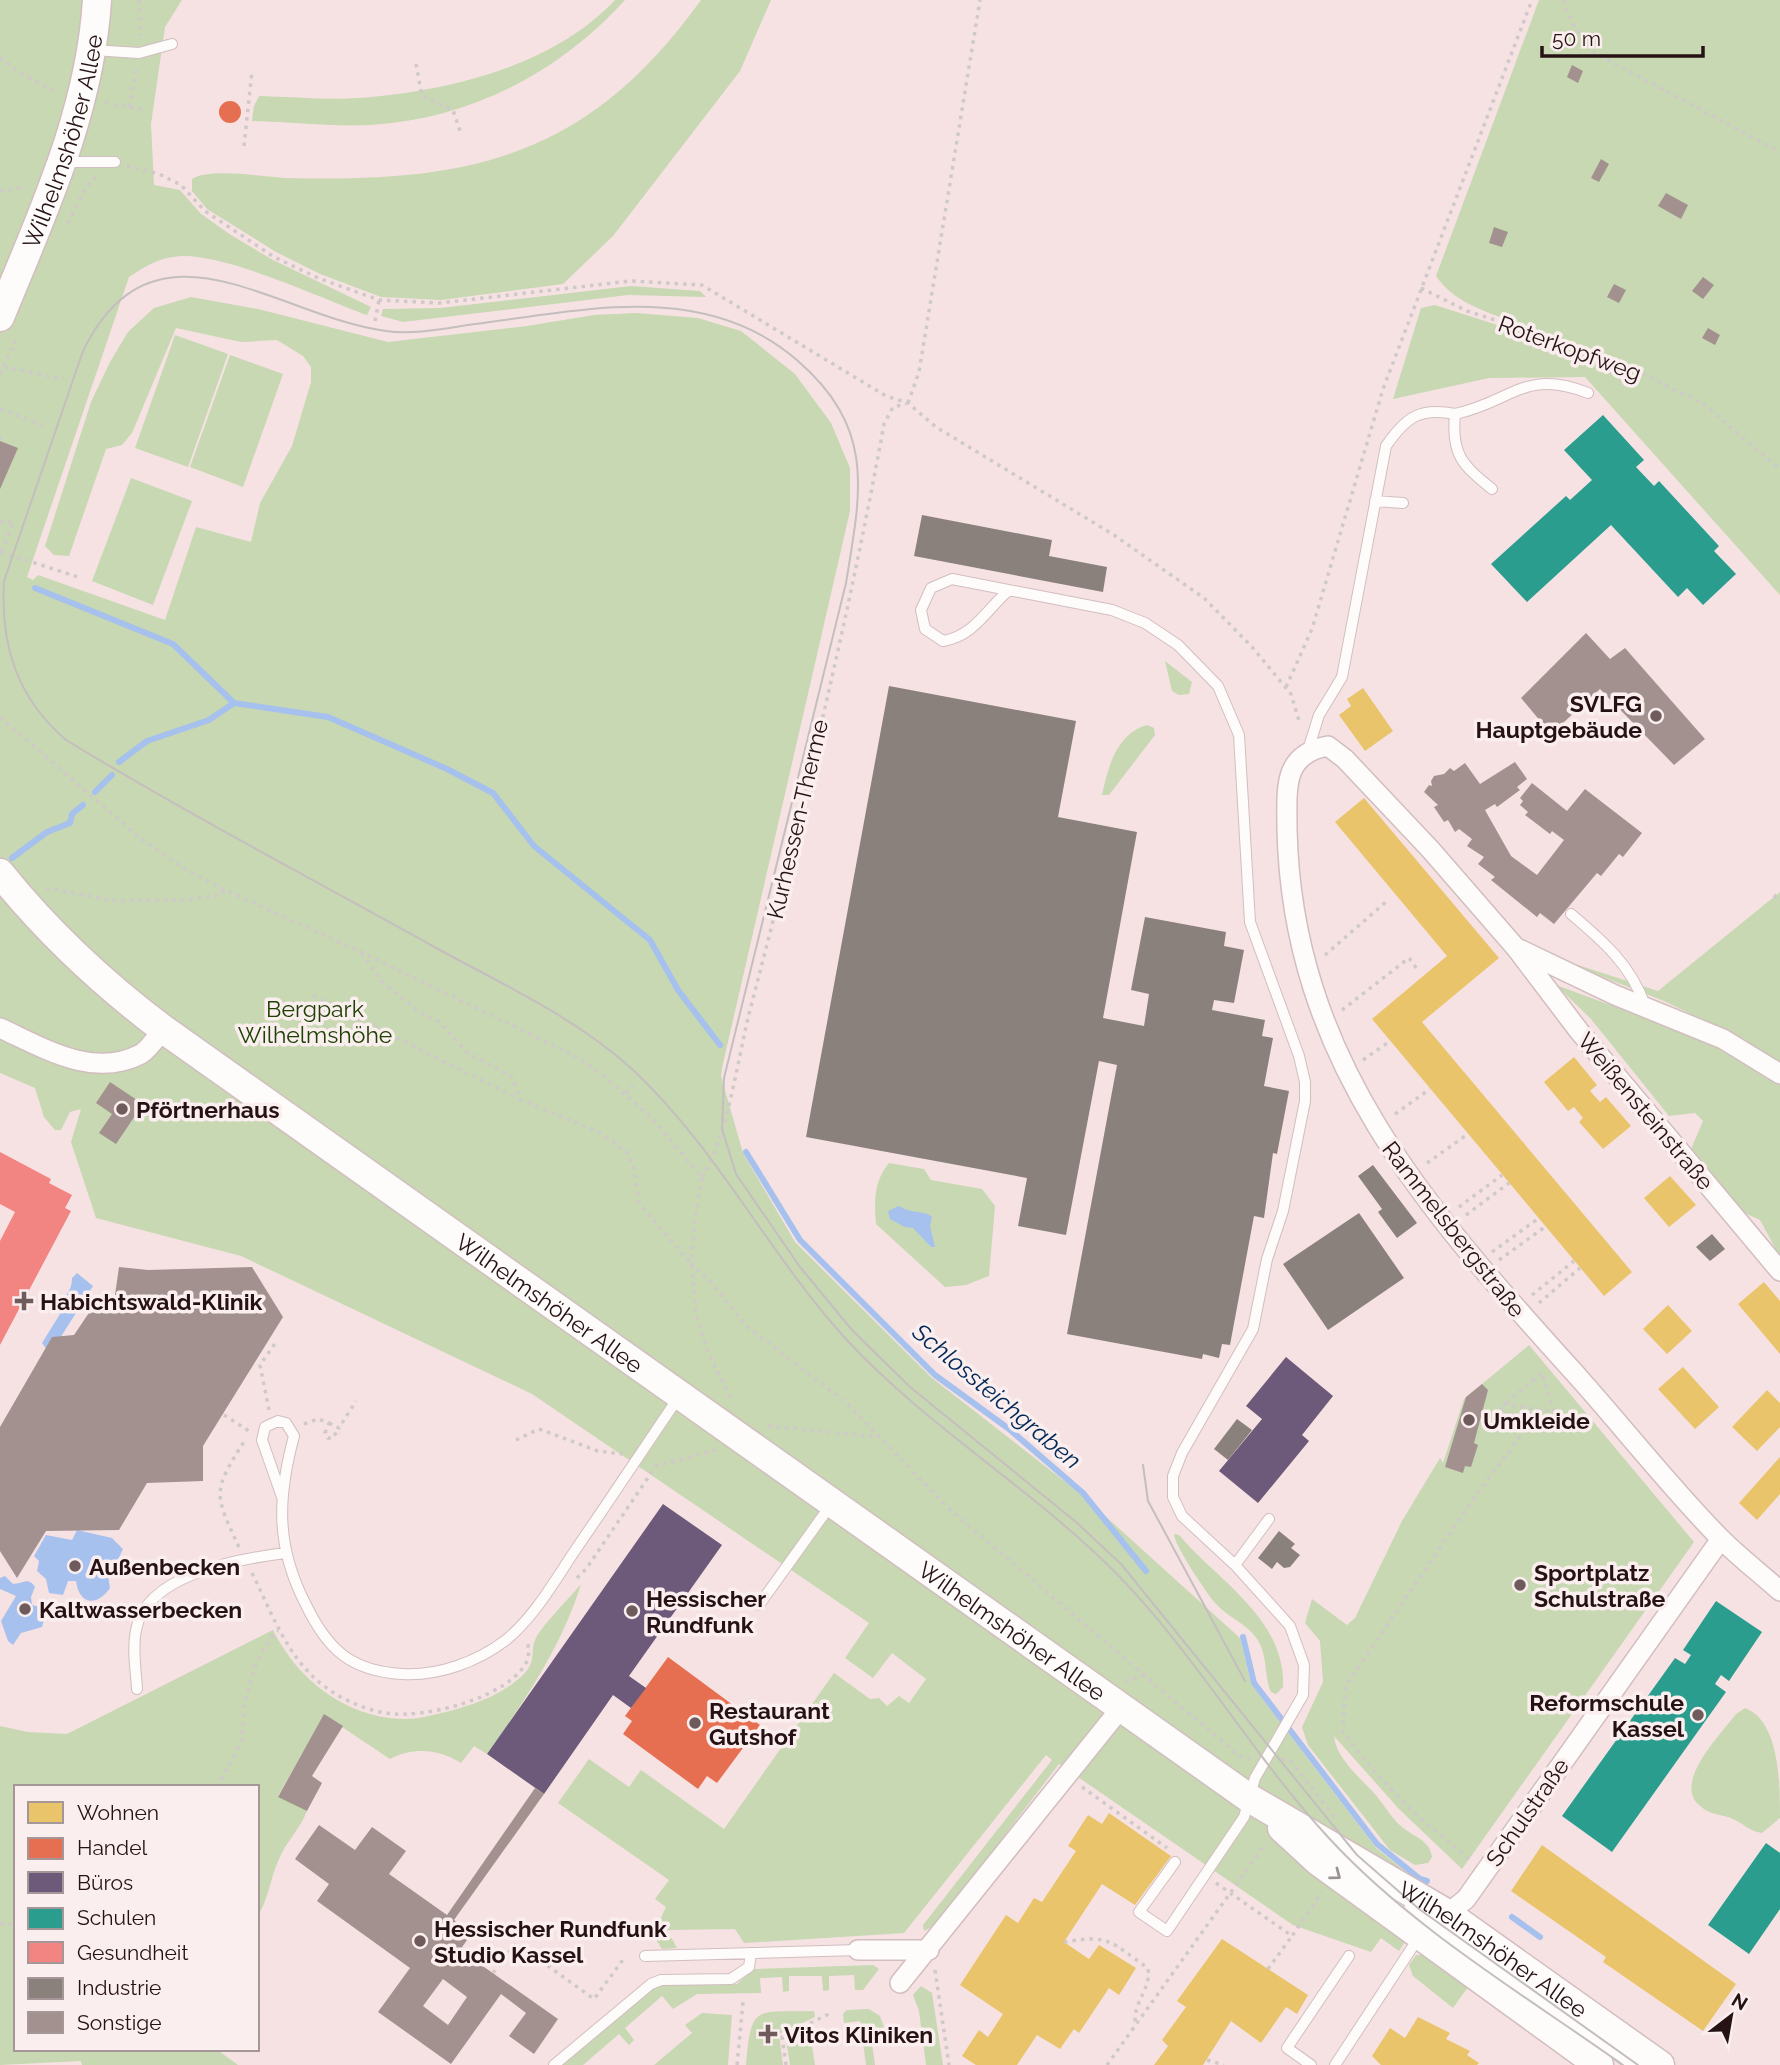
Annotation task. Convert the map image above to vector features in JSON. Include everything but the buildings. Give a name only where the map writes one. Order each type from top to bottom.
[{"type":"main road","name":"Wilhelmshöher Allee","points":[[10,324],[83,99],[97,0]]},
{"type":"main road","name":"Wilhelmshöher Allee","points":[[0,873],[70,954],[107,987],[163,1030],[680,1395],[738,1428],[832,1503],[1122,1695],[1249,1798],[1319,1862],[1433,1925],[1660,2065]]},
{"type":"main road","name":"Wilhelmshöher Allee","points":[[1249,1798],[1352,1856],[1600,2065]]},
{"type":"street","name":"Weißensteinstraße","points":[[1308,750],[1328,746],[1345,760],[1430,849],[1516,948],[1580,1031],[1780,1270]]},
{"type":"street","name":"Rammelsbergstraße","points":[[1308,750],[1293,764],[1287,800],[1288,875],[1294,919],[1308,970],[1346,1072],[1376,1128],[1408,1177],[1519,1313],[1721,1539],[1780,1591]]},
{"type":"street","name":"Weißensteinstraße","points":[[1516,948],[1723,1039],[1780,1074]]},
{"type":"street","points":[[0,1028],[78,1061],[108,1065],[143,1053],[163,1030]]},
{"type":"street","name":"Schulstraße","points":[[1433,1925],[1466,1899],[1721,1539]]},
{"type":"street","name":"Wilhelmshöher Allee","points":[[900,1983],[929,1950],[1122,1695]]},
{"type":"street","points":[[858,1950],[929,1950]]},
{"type":"lane","points":[[92,50],[139,53],[172,44]]},
{"type":"lane","points":[[63,162],[115,162]]},
{"type":"lane","points":[[1308,750],[1319,715],[1342,677],[1374,501],[1387,446],[1401,424],[1431,410],[1455,414],[1494,402],[1516,388],[1539,382],[1565,384],[1588,393]]},
{"type":"lane","points":[[1455,414],[1453,437],[1463,466],[1492,489]]},
{"type":"lane","points":[[1374,501],[1403,503]]},
{"type":"lane","points":[[1009,590],[969,631],[956,639],[943,641],[925,629],[921,610],[931,588],[952,579],[1009,590],[1112,610],[1145,623],[1178,645],[1218,686],[1239,735],[1250,922],[1299,1056],[1305,1082],[1305,1101],[1283,1211],[1267,1259],[1253,1329],[1193,1433],[1173,1476],[1173,1497],[1182,1516],[1234,1565],[1290,1626],[1304,1665],[1303,1695],[1255,1778],[1244,1817],[1167,1931],[1139,1912],[1175,1862]]},
{"type":"lane","points":[[1571,914],[1610,947],[1638,984],[1645,1006]]},
{"type":"lane","points":[[282,1497],[262,1440],[265,1427],[271,1422],[286,1423],[294,1436],[282,1497],[285,1553],[290,1574],[328,1644],[352,1661],[377,1672],[433,1673],[471,1661],[506,1639],[539,1604],[680,1395]]},
{"type":"lane","points":[[759,1605],[832,1503]]},
{"type":"lane","points":[[1234,1565],[1269,1519]]},
{"type":"lane","points":[[137,1689],[136,1631],[156,1594],[173,1584],[244,1558],[285,1553]]},
{"type":"lane","points":[[1335,2065],[1433,1925],[1632,2065]]},
{"type":"lane","points":[[645,1956],[858,1950]]},
{"type":"lane","points":[[554,2065],[651,1984],[661,1980],[731,1979],[748,1967],[751,1954]]},
{"type":"lane","points":[[1311,2065],[1287,2048],[1349,1956]]},
{"type":"path","points":[[908,403],[919,372],[981,0]]},
{"type":"path","points":[[1286,687],[1312,629],[1383,389],[1532,0]]},
{"type":"path","points":[[1563,0],[1573,24],[1593,52],[1780,152]]},
{"type":"path","points":[[0,58],[25,76],[70,95]]},
{"type":"path","points":[[416,64],[422,96],[453,110],[460,131]]},
{"type":"path","points":[[244,146],[252,71]]},
{"type":"path","points":[[96,102],[148,110]]},
{"type":"path","points":[[64,231],[87,186],[115,162],[159,174],[181,185],[205,211],[274,257],[379,300],[440,303],[630,281],[702,285],[886,396],[908,403],[936,427],[1114,535],[1204,598],[1253,648],[1292,694],[1308,750]]},
{"type":"path","name":"Roterkopfweg","points":[[1420,288],[1467,311],[1604,355],[1702,403],[1780,470]]},
{"type":"path","points":[[375,321],[379,300]]},
{"type":"path","points":[[0,374],[4,367],[10,324]]},
{"type":"path","points":[[4,367],[63,379]]},
{"type":"path","name":"Kurhessen-Therme","points":[[738,1428],[696,1315],[692,1265],[702,1177],[711,1163],[722,1129],[859,561],[884,424],[893,407],[908,403]]},
{"type":"path","points":[[0,409],[47,427]]},
{"type":"path","points":[[0,436],[0,441]]},
{"type":"path","points":[[0,522],[14,522],[0,553],[81,579]]},
{"type":"path","points":[[0,717],[140,838],[188,871],[575,1056],[626,1094],[676,1144],[702,1177]]},
{"type":"path","points":[[20,899],[36,887],[117,901],[183,900],[221,895],[225,890]]},
{"type":"path","points":[[1774,895],[1780,902]]},
{"type":"path","points":[[1308,970],[1387,901]]},
{"type":"path","points":[[361,952],[381,981],[421,1013],[438,1021],[469,1054],[511,1076],[521,1100]]},
{"type":"path","points":[[1327,1022],[1409,957],[1418,969]]},
{"type":"path","points":[[313,996],[521,1100],[601,1133],[627,1152],[634,1170],[639,1203],[692,1265],[709,1280],[746,1326],[847,1403],[947,1507],[1243,1759]]},
{"type":"path","points":[[1346,1072],[1390,1041]]},
{"type":"path","points":[[626,1094],[633,1087]]},
{"type":"path","points":[[1376,1128],[1430,1089]]},
{"type":"path","points":[[1408,1177],[1468,1134]]},
{"type":"path","points":[[1445,1224],[1502,1175]]},
{"type":"path","points":[[1445,1224],[1509,1183]]},
{"type":"path","points":[[1480,1267],[1539,1218]]},
{"type":"path","points":[[1480,1267],[1545,1227]]},
{"type":"path","points":[[1519,1313],[1574,1261]]},
{"type":"path","points":[[1519,1313],[1580,1268]]},
{"type":"path","points":[[271,1422],[260,1365],[276,1342]]},
{"type":"path","points":[[1505,1404],[1554,1412],[1542,1373]]},
{"type":"path","points":[[1484,1871],[1412,1811],[1365,1761],[1343,1731],[1345,1687],[1476,1495],[1526,1429],[1500,1407],[1532,1381]]},
{"type":"path","points":[[318,1419],[339,1428],[356,1401]]},
{"type":"path","points":[[224,1415],[250,1432],[220,1480],[222,1510],[278,1631],[297,1661],[331,1691],[371,1710],[406,1715],[467,1702],[517,1675],[528,1660],[528,1640]]},
{"type":"path","points":[[329,1423],[325,1433],[328,1438],[333,1438],[337,1431],[340,1433]]},
{"type":"path","points":[[569,1584],[586,1569],[656,1466],[725,1448],[738,1428],[881,1437]]},
{"type":"path","points":[[516,1440],[539,1429],[598,1451],[639,1456],[656,1466]]},
{"type":"path","points":[[218,1785],[242,1744],[245,1702],[256,1663],[269,1640],[278,1631]]},
{"type":"path","points":[[1122,1695],[1147,1675]]},
{"type":"path","points":[[1107,2065],[1271,1836]]},
{"type":"path","points":[[1268,1969],[1292,1936]]},
{"type":"path","points":[[1064,1942],[1093,1937],[1105,1939],[1148,1968],[1150,1982],[1134,2007],[1135,2026]]},
{"type":"path","points":[[493,1973],[516,1943],[594,1999],[625,1957]]},
{"type":"path","points":[[929,1950],[949,2065]]},
{"type":"path","points":[[737,2065],[743,2002]]},
{"type":"path","points":[[786,2065],[782,2037],[831,2013]]},
{"type":"path","points":[[1207,2060],[1224,2065]]},
{"type":"green space","name":"Bergpark Wilhelmshöhe","points":[[0,0],[182,0],[165,27],[151,124],[154,185],[180,190],[201,214],[231,235],[273,260],[371,307],[367,315],[241,267],[192,256],[161,260],[129,277],[27,577],[33,580],[38,575],[165,620],[196,527],[251,542],[260,503],[292,446],[311,382],[311,367],[303,356],[277,340],[241,342],[176,328],[132,433],[122,445],[106,449],[69,556],[54,555],[45,546],[91,402],[110,362],[128,332],[154,308],[191,297],[258,309],[388,342],[527,326],[594,315],[636,313],[698,318],[741,331],[795,374],[831,423],[850,468],[850,511],[721,1076],[743,1153],[795,1242],[932,1378],[1082,1495],[1240,1638],[1251,1684],[1376,1848],[1418,1881],[1388,1926],[1406,1940],[1399,1951],[1381,1938],[1371,1952],[1293,1925],[1059,1764],[936,1925],[924,1931],[923,1925],[1052,1760],[1046,1755],[904,1933],[744,1943],[735,1929],[667,1930],[677,1948],[662,1949],[653,1935],[666,1907],[655,1899],[669,1880],[558,1803],[589,1759],[629,1787],[641,1770],[724,1829],[834,1673],[870,1699],[879,1698],[887,1706],[899,1696],[909,1703],[926,1679],[892,1653],[873,1678],[845,1658],[869,1623],[532,1394],[241,1256],[96,1218],[71,1142],[81,1109],[70,1112],[61,1130],[55,1130],[44,1117],[35,1088],[0,1073]]},
{"type":"green space","points":[[615,0],[625,0],[571,49],[542,70],[477,102],[408,121],[371,125],[252,121],[254,106],[259,96],[329,99],[371,97],[437,87],[502,70],[564,41],[591,22]]},
{"type":"green space","points":[[701,0],[771,0],[740,71],[613,236],[563,284],[441,300],[381,297],[320,274],[276,252],[207,209],[192,191],[192,179],[200,175],[353,178],[414,174],[469,165],[521,150],[569,127],[615,95],[658,53]]},
{"type":"green space","points":[[1539,0],[1780,0],[1780,595],[1585,377],[1489,378],[1393,399],[1421,308],[1435,305],[1513,330],[1515,323],[1461,300],[1436,276]]},
{"type":"green space","points":[[631,286],[700,291],[706,297],[628,295],[403,322],[381,316],[383,309],[440,308]]},
{"type":"green space","points":[[175,335],[228,354],[188,467],[135,448]]},
{"type":"green space","points":[[230,355],[283,374],[243,487],[190,467]]},
{"type":"green space","points":[[131,478],[192,501],[153,605],[92,581]]},
{"type":"green space","points":[[1165,661],[1192,682],[1189,694],[1179,695],[1172,691]]},
{"type":"green space","points":[[1147,725],[1154,728],[1155,735],[1109,795],[1102,795],[1115,753],[1136,729]]},
{"type":"green space","points":[[1780,892],[1780,1065],[1713,1025],[1664,1001],[1547,955],[1658,991]]},
{"type":"green space","points":[[1556,985],[1719,1045],[1780,1083],[1780,1257],[1760,1220],[1736,1209],[1691,1149],[1703,1121],[1695,1113],[1669,1116],[1591,1019]]},
{"type":"green space","points":[[889,1163],[924,1169],[931,1180],[982,1189],[995,1206],[989,1276],[966,1285],[945,1287],[876,1224],[876,1192],[880,1177]]},
{"type":"green space","name":"Sportplatz Schulstraße","points":[[1529,1345],[1694,1542],[1462,1869],[1399,1809],[1334,1736],[1339,1752],[1350,1767],[1398,1823],[1421,1839],[1431,1851],[1432,1857],[1428,1863],[1415,1865],[1390,1850],[1308,1745],[1302,1727],[1323,1682],[1320,1641],[1305,1623],[1312,1599],[1347,1625],[1355,1618],[1402,1521],[1440,1458],[1443,1463],[1464,1399]]},
{"type":"green space","points":[[1174,1534],[1179,1535],[1230,1585],[1262,1621],[1274,1641],[1281,1663],[1283,1687],[1276,1694],[1271,1692],[1259,1642],[1212,1599],[1185,1558]]},
{"type":"green space","points":[[581,1584],[553,1651],[528,1694],[487,1754],[474,1746],[461,1763],[453,1758],[426,1751],[390,1759],[324,1715],[278,1796],[307,1811],[282,1853],[259,1913],[259,1785],[14,1785],[14,2051],[219,2051],[238,2065],[82,2065],[81,2061],[0,2065],[0,1726],[28,1732],[67,1734],[273,1630],[295,1664],[326,1693],[362,1712],[382,1717],[421,1718],[488,1698],[522,1676],[532,1661],[534,1643],[550,1619]]},
{"type":"green space","points":[[1745,1708],[1757,1715],[1765,1726],[1776,1756],[1780,1818],[1762,1833],[1733,1819],[1707,1811],[1693,1795],[1695,1771],[1702,1758],[1736,1714]]},
{"type":"green space","points":[[1416,1955],[1427,1955],[1468,1987],[1453,2008],[1413,1976],[1409,1965]]},
{"type":"green space","points":[[873,1965],[879,1969],[863,1990],[855,1990],[854,1975],[829,1976],[829,1990],[823,1991],[822,1976],[789,1976],[789,1991],[783,1992],[782,1977],[760,1978],[761,1993],[697,1994],[673,2009],[662,1996],[625,2028],[634,2040],[629,2045],[619,2034],[583,2065],[562,2065],[652,1989],[663,1985],[737,1984],[753,1969]]},
{"type":"green space","points":[[921,1986],[932,1993],[943,2065],[926,2065],[919,2011],[913,1995]]},
{"type":"green space","points":[[869,2009],[880,2016],[886,2033],[871,2036],[875,2065],[866,2065],[860,2021],[844,2023],[843,2014],[847,2010]]},
{"type":"green space","points":[[780,2011],[814,2011],[815,2017],[779,2034],[783,2065],[746,2065],[751,2030],[760,2015]]},
{"type":"green space","points":[[702,2013],[732,2015],[728,2065],[654,2065],[692,2033],[685,2025]]},
{"type":"green space","points":[[809,2027],[815,2065],[790,2065],[786,2039]]},
{"type":"water","points":[[899,1206],[932,1217],[930,1226],[935,1247],[931,1247],[913,1228],[890,1219],[888,1211]]},
{"type":"water","points":[[77,1273],[93,1286],[50,1354],[42,1343],[60,1314],[56,1304],[68,1293],[72,1278]]},
{"type":"water","name":"Außenbecken","points":[[77,1530],[112,1538],[123,1549],[115,1566],[107,1568],[110,1588],[94,1600],[89,1601],[81,1595],[76,1581],[68,1581],[63,1595],[49,1593],[46,1579],[37,1571],[39,1561],[34,1556],[46,1535],[72,1540]]},
{"type":"water","name":"Kaltwasserbecken","points":[[5,1576],[13,1584],[27,1581],[35,1587],[31,1597],[32,1605],[39,1607],[45,1617],[42,1627],[21,1633],[13,1645],[8,1641],[1,1621],[16,1596],[0,1589],[0,1578]]},
{"type":"waterway","points":[[35,588],[173,644],[234,703]]},
{"type":"waterway","name":"Schlossteichgraben","points":[[119,762],[147,741],[209,720],[234,703],[328,717],[447,769],[493,793],[534,846],[650,940],[678,990],[720,1045]]},
{"type":"waterway","name":"Schlossteichgraben","points":[[95,792],[112,775]]},
{"type":"waterway","name":"Schlossteichgraben","points":[[12,858],[47,832],[70,823],[72,814],[83,805]]},
{"type":"waterway","name":"Schlossteichgraben","points":[[746,1152],[800,1240],[935,1375],[1009,1429],[1083,1493],[1146,1571]]},
{"type":"waterway","name":"Schlossteichgraben","points":[[1243,1637],[1254,1683],[1377,1844],[1420,1879],[1427,1881]]},
{"type":"waterway","points":[[1512,1917],[1540,1937]]},
{"type":"tram line","points":[[1623,2065],[1431,1930],[1359,1869],[1299,1804],[1169,1633],[1112,1569],[1046,1510],[909,1399],[845,1338],[791,1271],[690,1132],[632,1069],[587,1034],[539,1003],[158,794],[66,740],[49,724],[35,706],[15,669],[5,627],[4,581],[83,351],[112,308],[145,284],[182,277],[221,281],[345,322],[397,332],[601,308],[684,310],[724,319],[762,336],[798,361],[823,386],[841,411],[851,437],[857,463],[856,519],[846,583],[724,1078],[722,1129],[736,1174],[800,1267],[852,1330],[910,1387],[1076,1522],[1121,1564],[1357,1855],[1419,1909],[1638,2065]]},
{"type":"tram line","points":[[1143,1465],[1148,1501],[1245,1681]]},
{"type":"place","name":"SVLFG Hauptgebäude","points":[[1656,716]]},
{"type":"place","name":"Pförtnerhaus","points":[[122,1109]]},
{"type":"place","name":"Habichtswald-Klinik","points":[[24,1301]]},
{"type":"place","name":"Umkleide","points":[[1469,1420]]},
{"type":"place","name":"Außenbecken","points":[[75,1566]]},
{"type":"place","name":"Sportplatz Schulstraße","points":[[1520,1585]]},
{"type":"place","name":"Kaltwasserbecken","points":[[25,1609]]},
{"type":"place","name":"Hessischer Rundfunk","points":[[632,1611]]},
{"type":"place","name":"Reformschule Kassel","points":[[1698,1715]]},
{"type":"place","name":"Restaurant Gutshof","points":[[695,1723]]},
{"type":"place","name":"Hessischer Rundfunk Studio Kassel","points":[[420,1941]]},
{"type":"place","name":"Vitos Kliniken","points":[[768,2034]]}]
